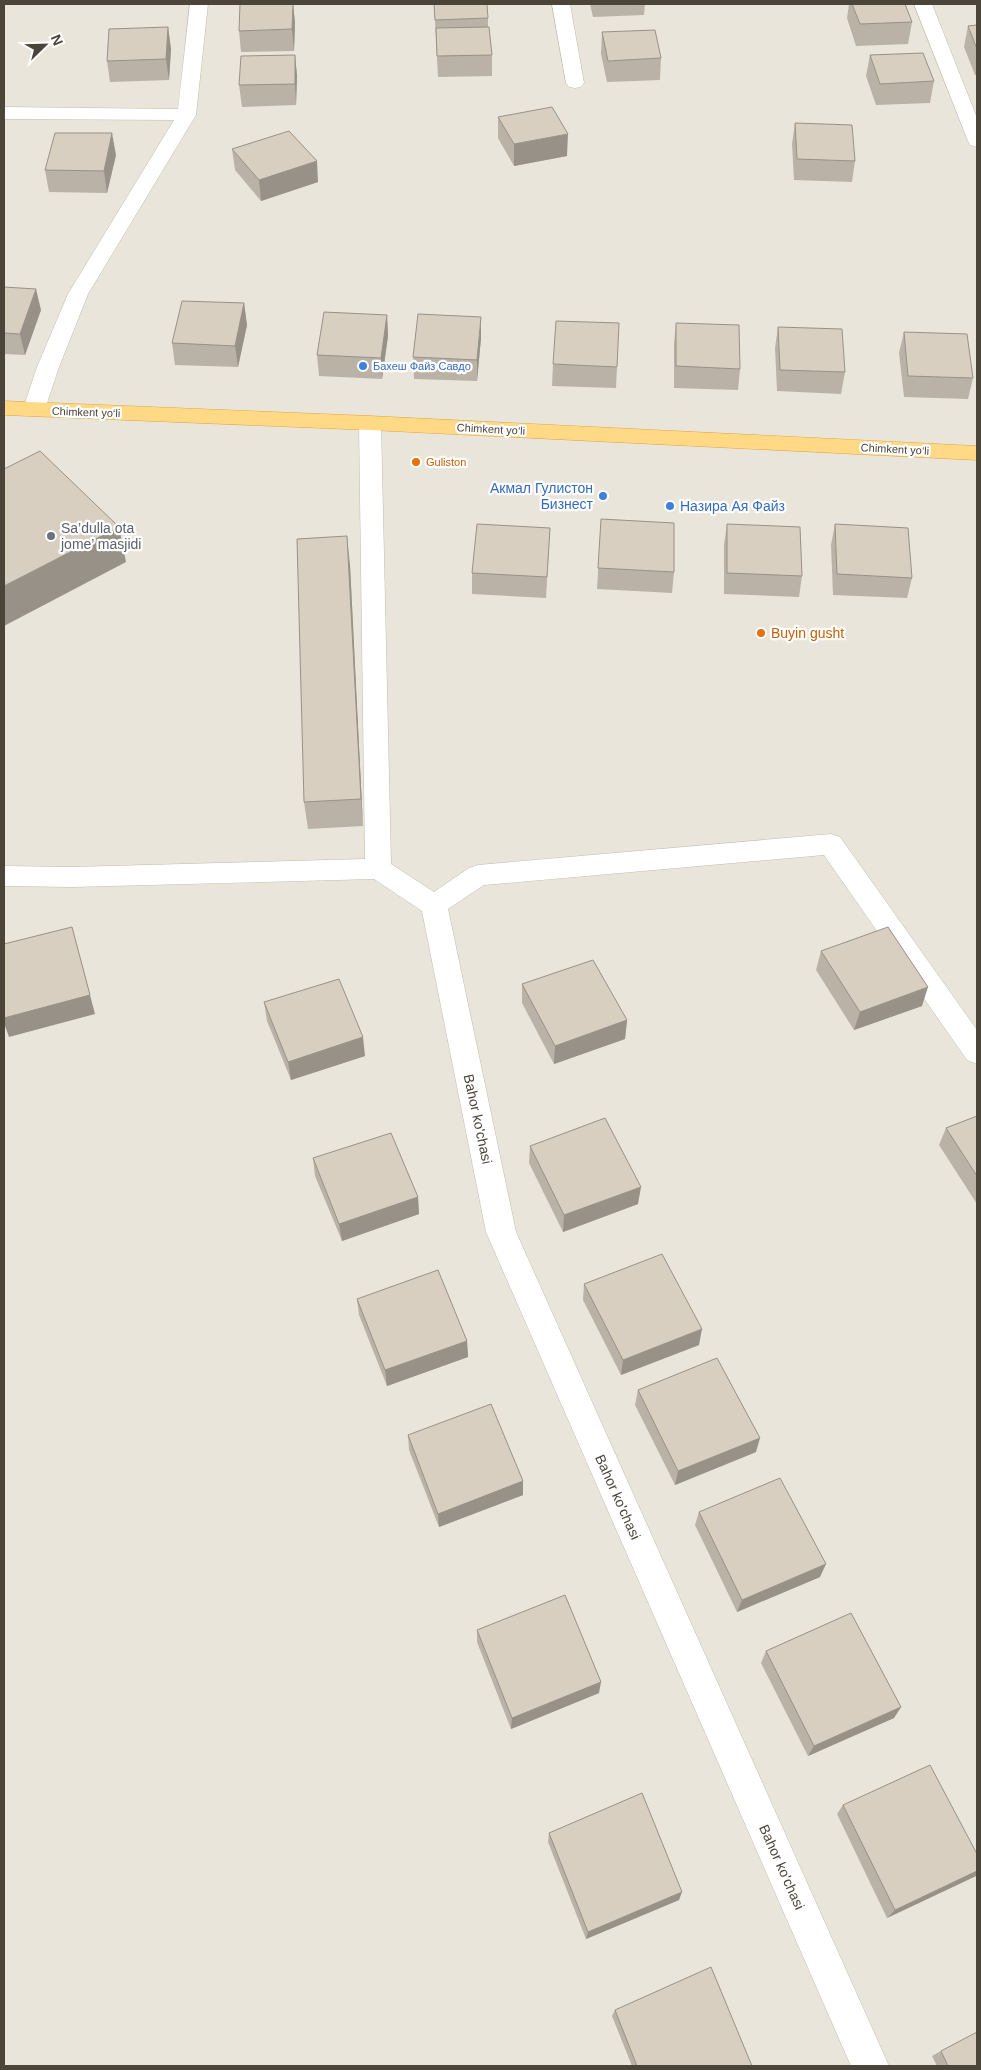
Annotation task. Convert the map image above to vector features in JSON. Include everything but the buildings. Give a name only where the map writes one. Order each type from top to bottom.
[{"type":"highway","name":"Chimkent yo‘li","points":[[4,408],[370,423],[977,453]]},
{"type":"street","points":[[34,409],[48,367],[78,294],[187,115],[199,4]]},
{"type":"street","points":[[561,4],[575,83]]},
{"type":"street","points":[[923,4],[977,141]]},
{"type":"street","points":[[4,112],[187,115]]},
{"type":"street","points":[[370,423],[378,869]]},
{"type":"street","points":[[4,876],[72,877],[378,869],[434,905],[478,875],[831,844],[977,1052]]},
{"type":"street","name":"Bahor ko'chasi","points":[[434,905],[501,1232],[870,2066]]},
{"type":"shaded area","points":[[4,4],[977,4],[977,2066],[4,2066]]},
{"type":"place","name":"Бахеш Файз Савдо","points":[[363,366]]},
{"type":"place","name":"Guliston","points":[[416,462]]},
{"type":"place","name":"Акмал Гулистон Бизнест","points":[[603,496]]},
{"type":"place","name":"Назира Ая Файз","points":[[670,506]]},
{"type":"place","name":"Sa’dulla ota jome’ masjidi","points":[[51,536]]},
{"type":"place","name":"Buyin gusht","points":[[761,633]]}]
